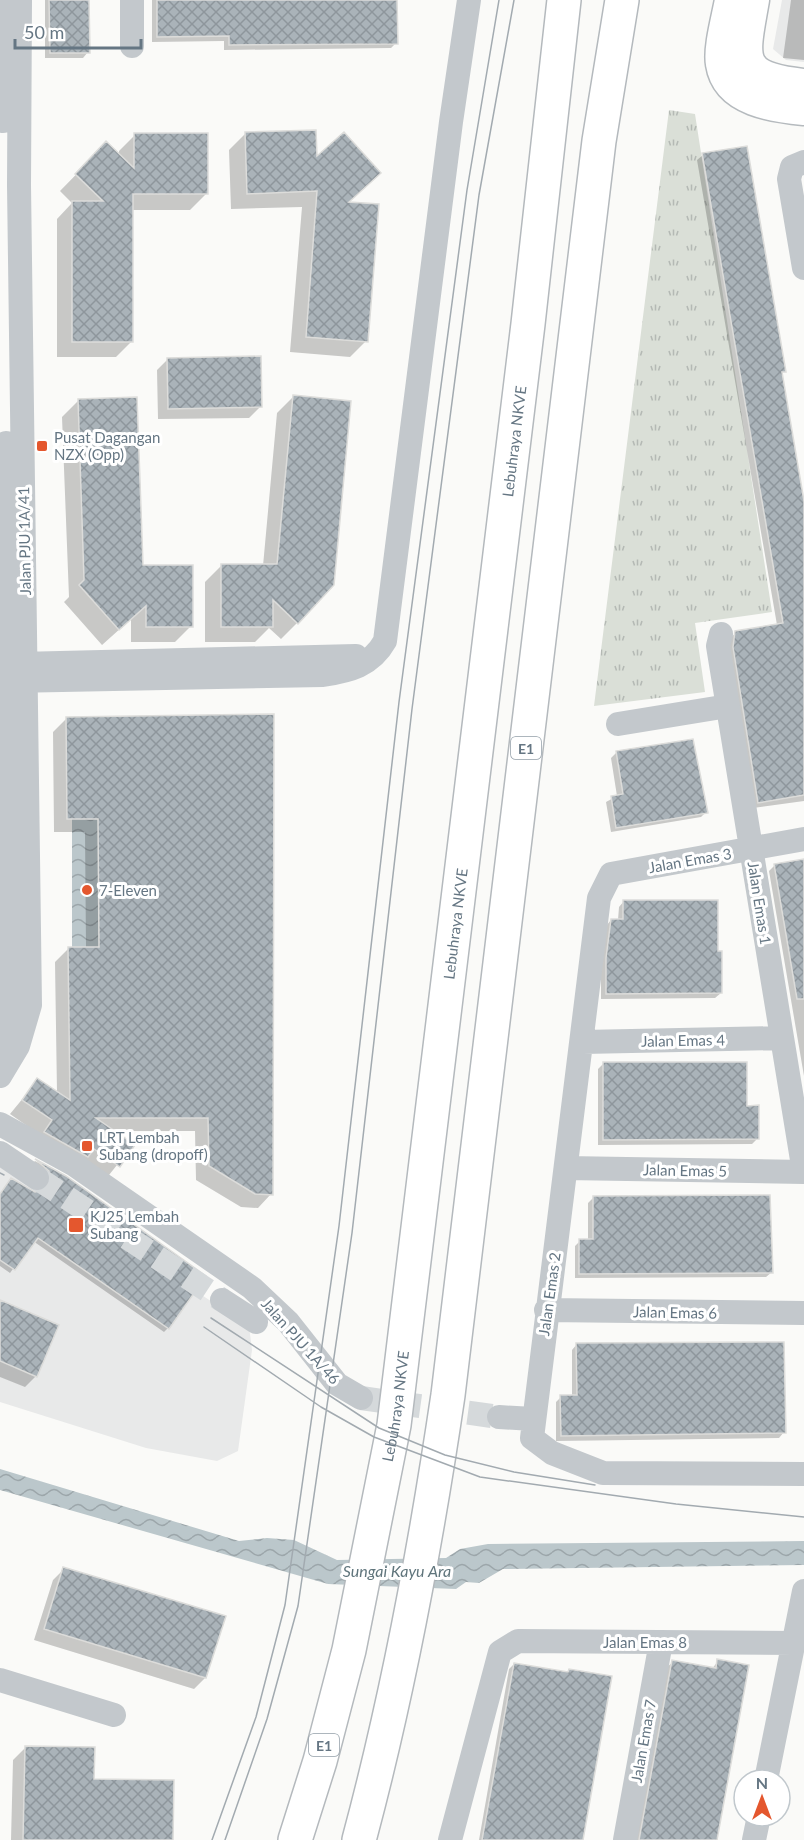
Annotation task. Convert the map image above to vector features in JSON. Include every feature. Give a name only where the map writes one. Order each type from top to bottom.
[{"type":"highway","name":"Lebuhraya NKVE","points":[[295,1840],[320,1761],[349,1650],[394,1425],[528,324],[564,0]]},
{"type":"highway","name":"E1","points":[[359,1840],[400,1661],[433,1496],[449,1384],[597,153],[622,0]]},
{"type":"main road","points":[[730,0],[721,63],[725,78],[736,91],[768,106],[804,110]]},
{"type":"main road","points":[[754,0],[746,44],[746,58],[754,70],[766,77],[804,84]]},
{"type":"street","name":"Jalan PJU 1A/41","points":[[0,1044],[9,1023],[12,1003],[14,671],[8,185],[1,51],[2,0]]},
{"type":"street","name":"Jalan PJU 1A/41","points":[[8,185],[20,0]]},
{"type":"street","points":[[132,0],[132,46]]},
{"type":"street","points":[[14,671],[323,675],[350,671],[368,662],[379,652],[385,641],[451,122],[469,0]]},
{"type":"street","points":[[798,165],[789,179],[804,268]]},
{"type":"street","name":"Jalan Emas 1","points":[[721,634],[718,646],[804,1172]]},
{"type":"street","name":"Jalan PJU 1A/41","points":[[2,1076],[18,1046],[30,1005],[14,671]]},
{"type":"street","points":[[618,724],[728,706]]},
{"type":"street","name":"Jalan Emas 3","points":[[611,874],[804,839]]},
{"type":"street","name":"Jalan Emas 2","points":[[611,874],[599,898],[584,1042],[546,1310],[532,1438],[552,1453],[603,1473],[804,1474]]},
{"type":"street","name":"Jalan Emas 4","points":[[584,1042],[782,1038]]},
{"type":"street","points":[[0,1107],[7,1128]]},
{"type":"street","name":"Jalan PJU 1A/46","points":[[7,1128],[73,1164],[252,1288],[288,1322],[337,1384],[361,1398]]},
{"type":"street","points":[[0,1153],[37,1178]]},
{"type":"street","name":"Jalan Emas 5","points":[[566,1168],[804,1172]]},
{"type":"street","name":"Jalan PJU 1A/46","points":[[222,1300],[256,1322]]},
{"type":"street","name":"Jalan Emas 6","points":[[546,1310],[804,1313]]},
{"type":"street","points":[[499,1417],[533,1419]]},
{"type":"street","points":[[768,1768],[803,1597]]},
{"type":"street","name":"Jalan Emas 8","points":[[450,1840],[500,1652],[518,1641],[794,1643]]},
{"type":"street","name":"Jalan Emas 7","points":[[625,1840],[661,1642]]},
{"type":"street","points":[[0,1680],[114,1715]]},
{"type":"shaded area","points":[[782,0],[804,0],[804,62],[786,60],[773,49]]},
{"type":"shaded area","points":[[0,1163],[249,1326],[252,1350],[238,1451],[217,1461],[146,1448],[0,1402]]},
{"type":"green space","points":[[669,110],[695,114],[772,612],[695,623],[705,692],[594,706]]},
{"type":"water","points":[[72,819],[98,819],[99,947],[72,947]]},
{"type":"water","name":"Sungai Kayu Ara","points":[[0,1469],[239,1541],[267,1538],[294,1540],[337,1560],[446,1558],[460,1549],[488,1544],[804,1541],[804,1565],[503,1569],[479,1583],[466,1582],[456,1589],[328,1584],[0,1490]]},
{"type":"building","points":[[49,0],[89,0],[90,53],[50,53]]},
{"type":"building","points":[[157,0],[397,0],[398,44],[229,45],[229,36],[157,37]]},
{"type":"building","points":[[316,130],[317,156],[344,132],[381,173],[349,202],[379,204],[368,342],[306,337],[317,191],[247,194],[245,132]]},
{"type":"building","points":[[134,133],[208,133],[208,194],[133,194],[133,342],[72,342],[72,201],[103,201],[75,174],[106,141],[134,168]]},
{"type":"building","points":[[747,146],[786,372],[782,372],[804,501],[804,795],[758,803],[733,647],[735,631],[783,623],[702,153]]},
{"type":"building","points":[[261,356],[262,407],[168,409],[167,358]]},
{"type":"building","points":[[293,395],[351,401],[334,585],[298,624],[273,600],[273,627],[221,627],[221,564],[277,564]]},
{"type":"building","points":[[137,397],[143,565],[193,565],[193,627],[146,627],[146,606],[119,630],[79,585],[84,580],[78,399]]},
{"type":"building","points":[[274,714],[273,1195],[255,1194],[209,1166],[208,1118],[96,1118],[135,1145],[120,1167],[94,1149],[88,1157],[44,1132],[52,1120],[22,1100],[37,1078],[70,1100],[68,947],[99,947],[98,819],[67,819],[66,717]]},
{"type":"building","points":[[693,739],[708,813],[616,828],[611,796],[623,794],[616,751]]},
{"type":"building","points":[[804,859],[804,999],[797,999],[774,864]]},
{"type":"building","points":[[623,900],[718,900],[718,951],[722,951],[722,993],[606,994],[606,958],[611,919],[623,919]]},
{"type":"building","points":[[603,1062],[747,1062],[747,1106],[759,1105],[759,1139],[603,1140]]},
{"type":"building","name":"KJ25 Lembah Subang","points":[[35,1159],[66,1176],[206,1276],[169,1329],[38,1238],[15,1270],[0,1260],[0,1194],[11,1178],[35,1192],[44,1190],[49,1185],[49,1171]]},
{"type":"building","points":[[770,1195],[773,1273],[579,1274],[579,1239],[593,1239],[593,1196]]},
{"type":"building","points":[[0,1300],[59,1325],[37,1377],[0,1361]]},
{"type":"building","points":[[784,1342],[786,1433],[561,1436],[560,1395],[577,1395],[576,1343]]},
{"type":"building","points":[[63,1567],[226,1616],[206,1678],[44,1629]]},
{"type":"building","points":[[717,1659],[749,1665],[717,1840],[639,1840],[672,1660],[716,1668]]},
{"type":"building","points":[[514,1663],[568,1672],[569,1669],[612,1676],[583,1840],[482,1840]]},
{"type":"building","points":[[25,1746],[95,1747],[94,1779],[174,1780],[173,1840],[23,1840]]},
{"type":"tunnel","points":[[37,1178],[222,1300]]},
{"type":"tunnel","points":[[361,1398],[499,1417]]},
{"type":"tram line","points":[[212,1840],[256,1717],[285,1605],[339,1226],[399,702],[467,190],[499,0]]},
{"type":"tram line","points":[[225,1840],[267,1719],[298,1606],[352,1233],[412,709],[479,195],[514,0]]},
{"type":"tram line","points":[[0,1173],[4,1175]]},
{"type":"tram line","points":[[211,1318],[379,1428],[445,1455],[514,1472],[595,1485]]},
{"type":"tram line","points":[[204,1327],[321,1407],[374,1437],[480,1477],[676,1504],[804,1517]]},
{"type":"place","name":"Pusat Dagangan NZX (Opp)","points":[[42,446]]},
{"type":"place","name":"7-Eleven","points":[[87,890]]},
{"type":"place","name":"LRT Lembah Subang (dropoff)","points":[[87,1146]]},
{"type":"place","name":"KJ25 Lembah Subang","points":[[76,1225]]}]
